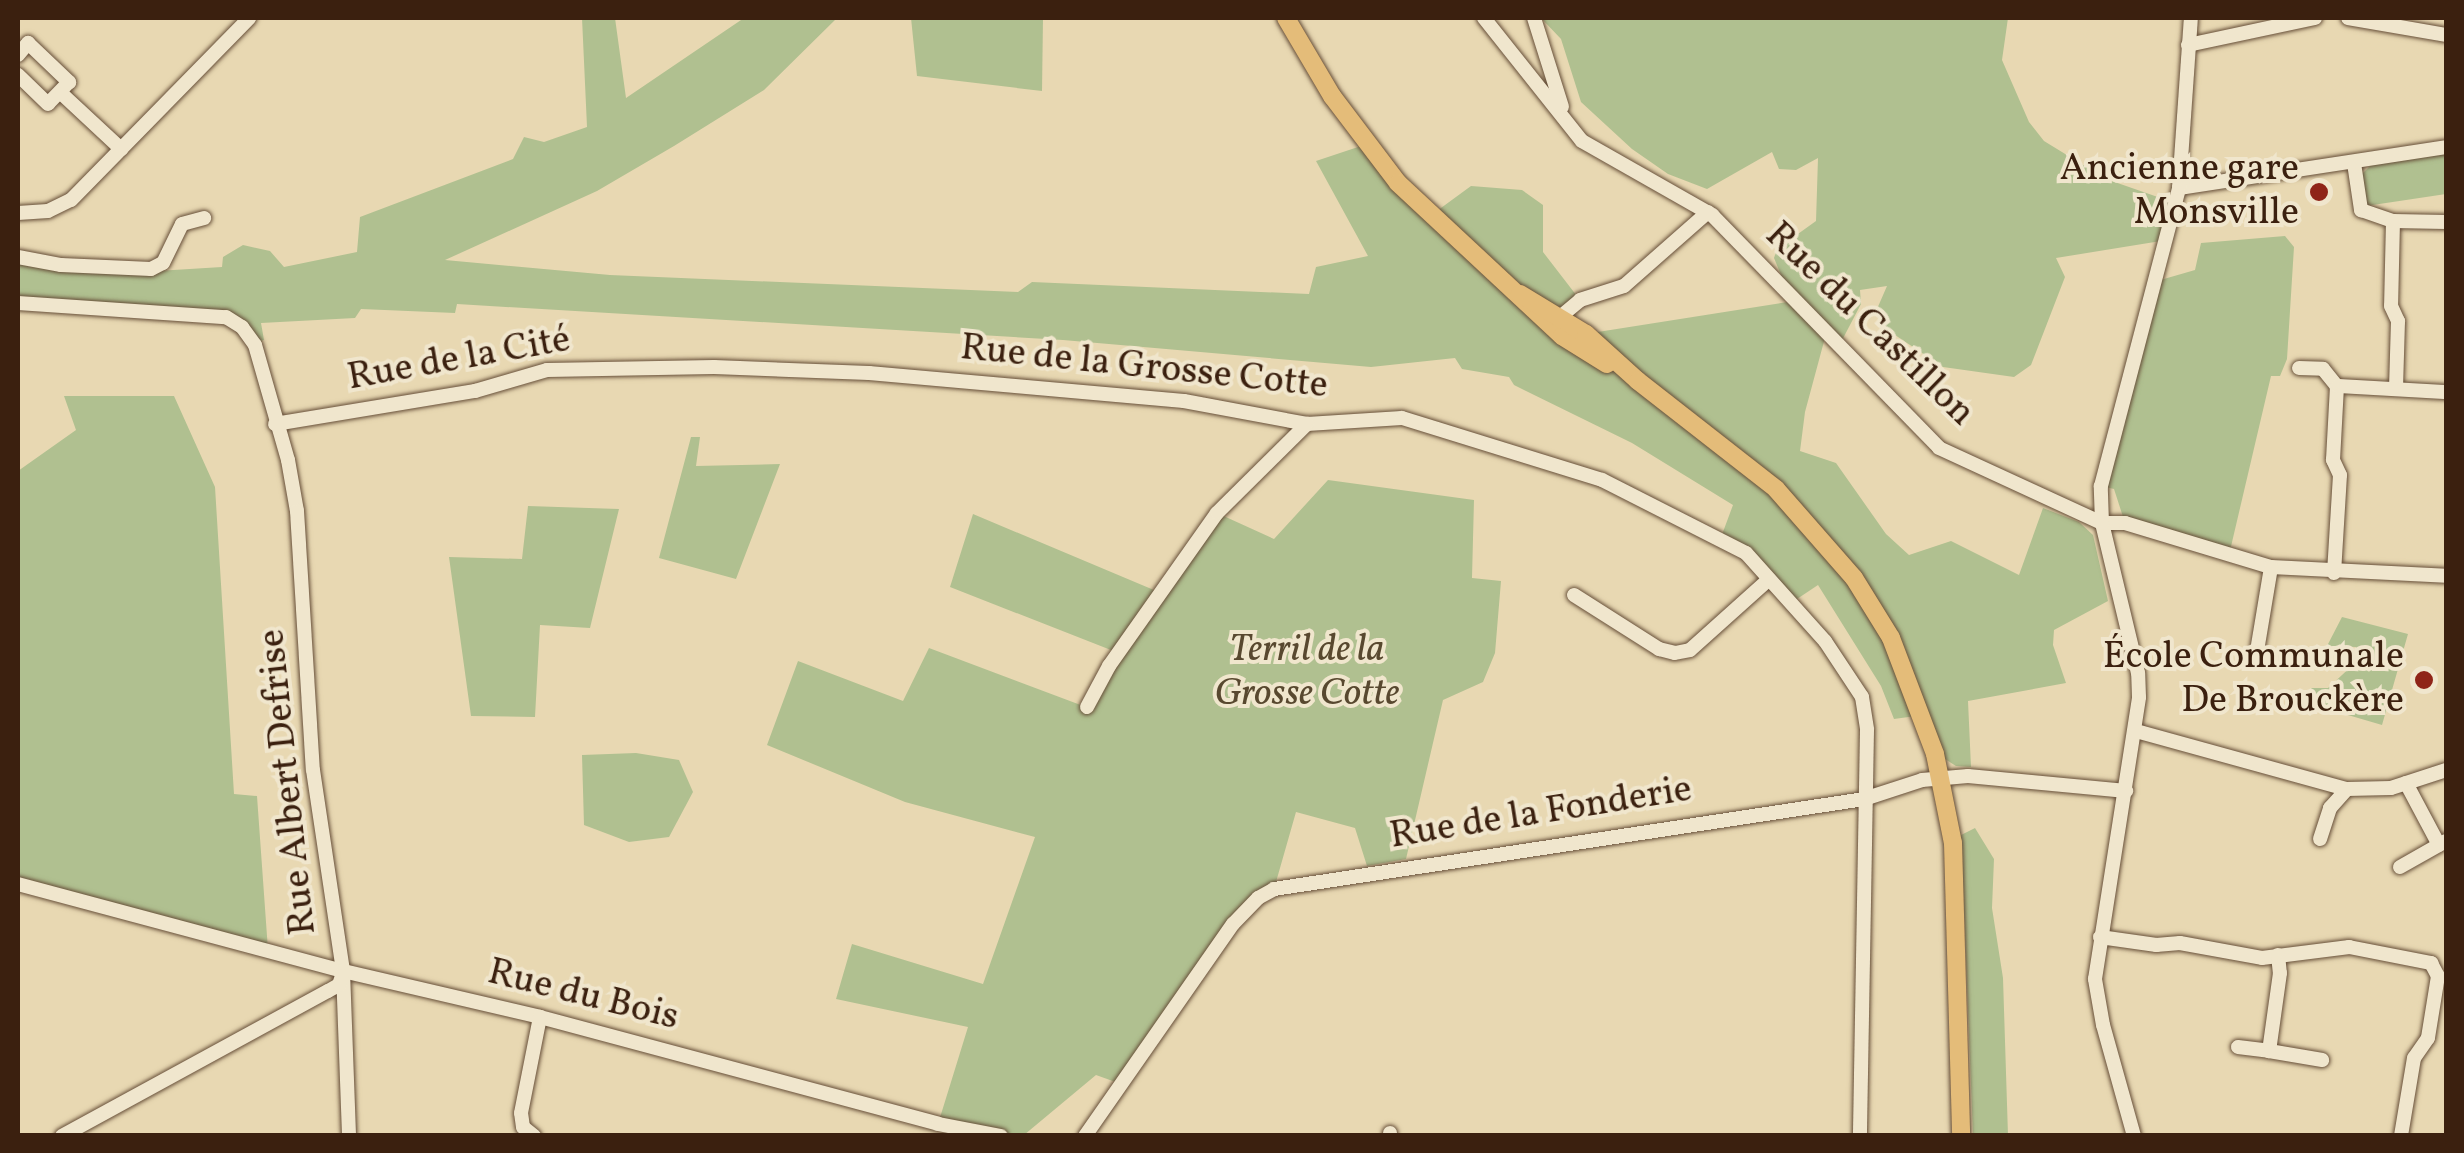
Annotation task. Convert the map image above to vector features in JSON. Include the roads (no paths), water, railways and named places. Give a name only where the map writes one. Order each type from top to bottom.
[{"type":"main road","points":[[1286,18],[1332,96],[1398,183],[1562,336],[1638,381]]},
{"type":"main road","points":[[1520,294],[1560,317],[1776,488],[1844,566],[1900,656],[1942,778],[1956,878],[1961,1136]]},
{"type":"street","points":[[18,213],[48,212],[63,205],[249,18]]},
{"type":"street","name":"Rue du Castillon","points":[[1484,18],[1594,149],[1708,212],[1939,448],[2102,523],[2124,522],[2271,567],[2446,576]]},
{"type":"street","points":[[1534,18],[1566,119]]},
{"type":"street","points":[[2134,1136],[2097,1000],[2100,937],[2136,731],[2138,672],[2102,523],[2101,486],[2179,188],[2191,18]]},
{"type":"street","points":[[2188,45],[2315,18]]},
{"type":"street","points":[[2348,18],[2405,24],[2446,35]]},
{"type":"street","points":[[18,55],[28,43],[69,82],[62,94],[48,104],[18,75]]},
{"type":"street","points":[[62,94],[121,149]]},
{"type":"street","points":[[2179,188],[2446,148]]},
{"type":"street","points":[[2354,162],[2361,210],[2377,219],[2446,222]]},
{"type":"street","points":[[1560,317],[1580,300],[1624,286],[1708,212]]},
{"type":"street","points":[[18,258],[61,265],[151,269],[163,263],[182,224],[204,218]]},
{"type":"street","points":[[2393,221],[2391,306],[2398,320],[2396,390]]},
{"type":"street","name":"Rue Albert Defrise","points":[[18,303],[230,319],[242,326],[255,345],[297,511],[313,770],[343,971],[348,1136]]},
{"type":"street","name":"Rue de la Cité","points":[[276,424],[475,391],[548,370],[714,367]]},
{"type":"street","name":"Rue de la Grosse Cotte","points":[[714,367],[869,373],[1184,400],[1307,424],[1402,418],[1602,480],[1746,553],[1825,640],[1862,697],[1867,730],[1860,1136]]},
{"type":"street","points":[[2299,368],[2323,369],[2337,386],[2333,460],[2340,475],[2334,573]]},
{"type":"street","points":[[2337,386],[2446,392]]},
{"type":"street","points":[[1087,707],[1109,666],[1218,513],[1307,424]]},
{"type":"street","points":[[2257,651],[2271,567]]},
{"type":"street","points":[[1574,594],[1659,649],[1675,653],[1690,650],[1768,578]]},
{"type":"street","points":[[2136,731],[2347,790],[2406,783],[2446,770]]},
{"type":"street","name":"Rue de la Fonderie","points":[[1085,1136],[1233,924],[1258,898],[1274,889],[1864,799],[1913,782],[1942,778],[1968,776],[2126,791]]},
{"type":"street","points":[[2400,867],[2443,843],[2406,783]]},
{"type":"street","points":[[2320,838],[2330,808],[2347,790]]},
{"type":"street","name":"Rue du Bois","points":[[18,884],[343,971],[540,1016],[806,1088],[936,1130],[1001,1136]]},
{"type":"street","points":[[2100,937],[2156,945],[2180,943],[2262,958],[2349,946],[2431,963],[2438,976],[2428,1038],[2414,1058],[2402,1136]]},
{"type":"street","points":[[2269,1051],[2280,973],[2278,955]]},
{"type":"street","points":[[62,1136],[340,985],[343,971]]},
{"type":"street","points":[[534,1136],[524,1127],[521,1113],[540,1016]]},
{"type":"street","points":[[2238,1047],[2322,1060]]},
{"type":"place","name":"Ancienne gare Monsville","points":[[2319,192]]},
{"type":"place","name":"École Communale De Brouckère","points":[[2424,680]]},
{"type":"park label","name":"Terril de la Grosse Cotte","points":[[1307,673]]}]
